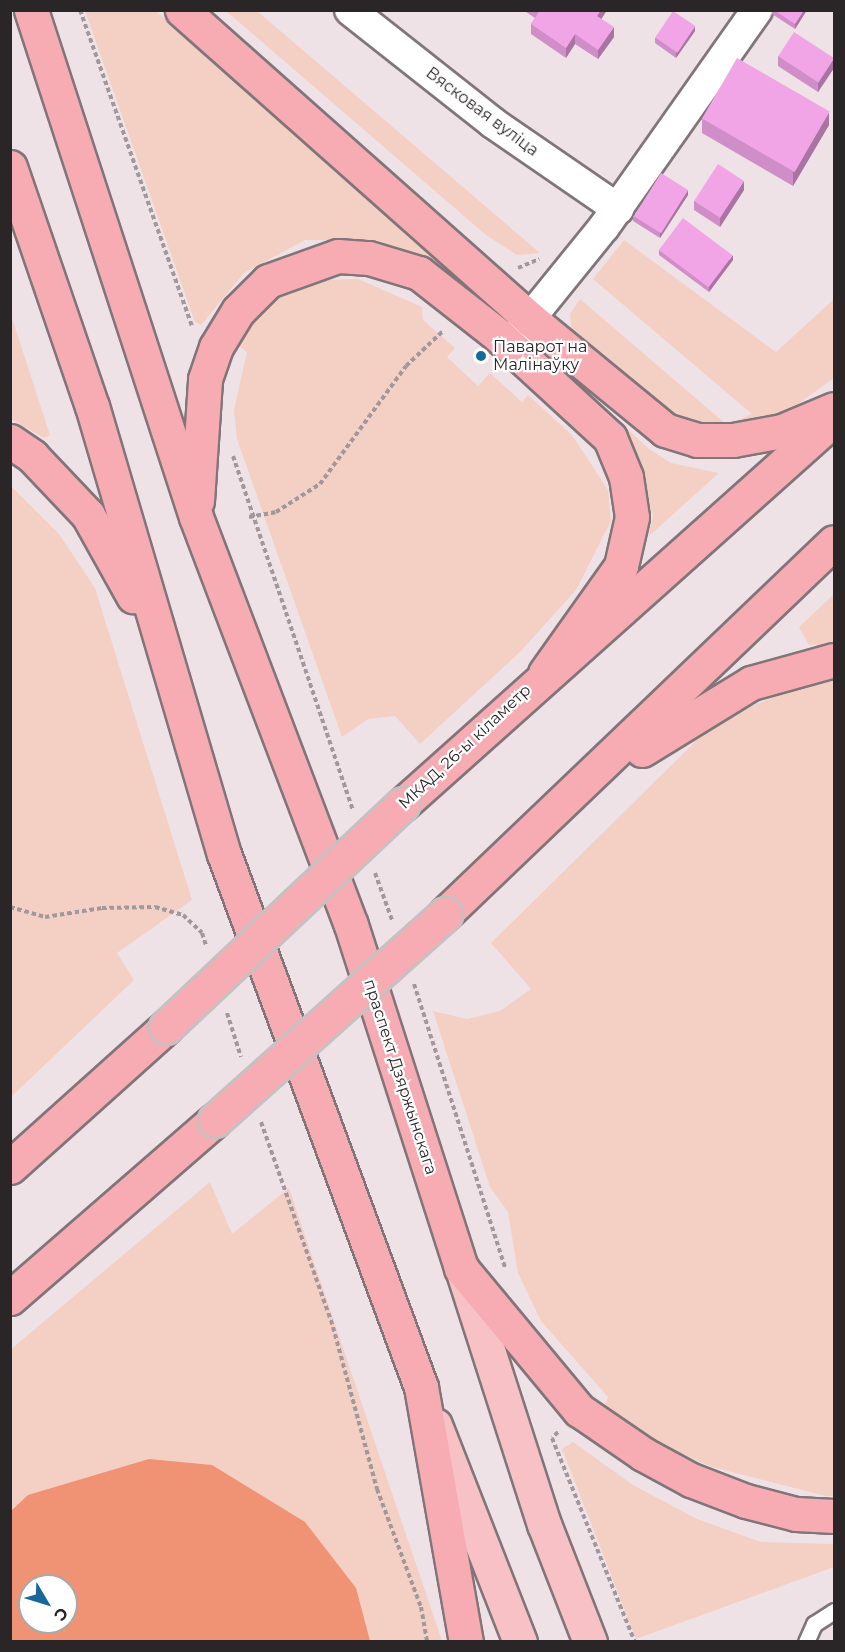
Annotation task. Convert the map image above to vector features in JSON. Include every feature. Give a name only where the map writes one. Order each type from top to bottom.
[{"type":"highway","name":"праспект Дзяржынскага","points":[[31,10],[196,518],[351,925],[461,1268]]},
{"type":"highway","points":[[182,10],[634,410],[676,434],[734,440],[782,431],[834,409]]},
{"type":"highway","points":[[10,167],[92,406],[159,642],[224,854],[421,1387],[466,1641]]},
{"type":"highway","points":[[196,518],[205,379],[216,347],[238,311],[268,281],[338,256],[406,268],[450,295],[610,438],[626,477],[632,518],[621,566],[545,673]]},
{"type":"highway","name":"МКАД, 26-ы кіламетр","points":[[10,1167],[23,1152],[166,1027],[545,673],[834,419]]},
{"type":"highway","points":[[10,441],[32,456],[88,515],[159,642]]},
{"type":"highway","points":[[14,1297],[445,914],[834,542]]},
{"type":"highway","points":[[550,816],[672,728],[751,682],[834,660]]},
{"type":"highway","points":[[461,1268],[579,1410],[691,1480],[796,1514],[834,1516]]},
{"type":"main road","name":"праспект Дзяржынскага","points":[[461,1268],[544,1524],[590,1641]]},
{"type":"main road","points":[[421,1387],[520,1641]]},
{"type":"street","name":"Вясковая вуліца","points":[[350,10],[611,218]]},
{"type":"street","points":[[508,345],[611,218],[757,10]]},
{"type":"lane","points":[[806,1641],[814,1624],[834,1611]]},
{"type":"path","points":[[80,10],[188,322],[216,347]]},
{"type":"path","points":[[249,517],[276,512],[320,484],[406,366],[449,325],[435,313],[450,295]]},
{"type":"path","points":[[230,445],[249,517],[269,560],[354,813]]},
{"type":"path","points":[[374,869],[393,924]]},
{"type":"path","points":[[10,907],[45,917],[102,908],[155,907],[183,915],[202,933],[209,955]]},
{"type":"path","points":[[413,980],[507,1277]]},
{"type":"path","points":[[226,1010],[243,1065]]},
{"type":"path","points":[[257,1110],[279,1185],[333,1326],[377,1490],[421,1607],[427,1641]]},
{"type":"path","points":[[579,1410],[552,1438],[635,1641]]},
{"type":"shaded area","points":[[85,11],[156,11],[448,266],[442,273],[377,240],[305,240],[244,273],[201,325],[195,322]]},
{"type":"shaded area","points":[[226,11],[257,11],[540,253],[517,255],[486,235]]},
{"type":"shaded area","points":[[624,240],[776,352],[834,299],[834,378],[777,419],[691,433],[580,346],[572,331],[570,314],[580,299],[727,425],[752,414],[593,279]]},
{"type":"shaded area","points":[[358,279],[422,307],[423,320],[455,348],[447,357],[478,386],[490,373],[522,402],[528,395],[572,435],[608,490],[611,521],[576,590],[520,652],[420,744],[395,716],[368,719],[342,737],[237,439],[234,410],[247,352],[239,346],[255,317],[279,296],[319,280]]},
{"type":"shaded area","points":[[11,315],[50,435],[44,438],[11,419]]},
{"type":"shaded area","points":[[563,369],[649,449],[671,463],[719,473],[649,536],[653,515],[630,447],[557,375]]},
{"type":"shaded area","points":[[11,486],[59,534],[95,588],[192,900],[117,953],[134,980],[11,1097]]},
{"type":"shaded area","points":[[834,594],[834,645],[809,645],[799,627]]},
{"type":"shaded area","points":[[834,679],[834,1496],[826,1496],[712,1467],[658,1443],[604,1407],[608,1397],[541,1321],[518,1273],[508,1212],[490,1187],[433,1011],[467,1019],[500,1011],[531,989],[491,943],[698,739],[734,714],[792,689]]},
{"type":"shaded area","points":[[210,1182],[232,1234],[289,1188],[442,1641],[11,1641],[10,1350]]},
{"type":"shaded area","points":[[573,1442],[633,1485],[697,1519],[761,1542],[834,1544],[834,1567],[636,1639],[562,1449]]},
{"type":"shaded area","points":[[149,1459],[212,1465],[305,1522],[356,1588],[370,1641],[11,1641],[11,1511],[28,1495]]},
{"type":"building","points":[[537,10],[601,10],[597,16],[614,27],[598,50],[575,34],[566,48],[531,24],[539,12]]},
{"type":"building","points":[[774,10],[804,10],[795,24]]},
{"type":"building","points":[[673,11],[695,26],[677,53],[655,38]]},
{"type":"building","points":[[794,32],[834,58],[818,82],[778,56]]},
{"type":"building","points":[[737,58],[830,112],[795,172],[702,119]]},
{"type":"building","points":[[718,164],[744,181],[720,218],[694,201]]},
{"type":"building","points":[[661,173],[688,190],[661,233],[634,216]]},
{"type":"building","points":[[683,218],[733,255],[708,287],[659,250]]},
{"type":"place","name":"Паварот на Малінаўку","points":[[481,356]]}]
